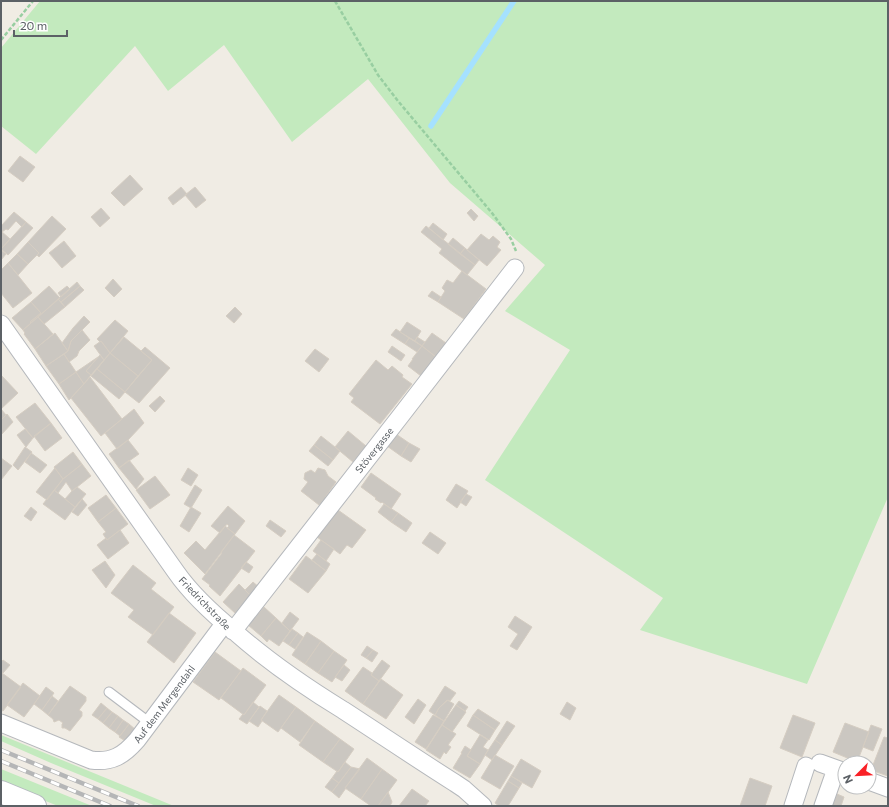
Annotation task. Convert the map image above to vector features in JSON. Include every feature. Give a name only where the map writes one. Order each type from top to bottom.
[{"type":"street","name":"Stövergasse","points":[[228,627],[399,418],[515,268]]},
{"type":"street","name":"Friedrichstraße","points":[[1,324],[189,589],[228,627],[286,674],[455,783],[484,806]]},
{"type":"street","name":"Auf dem Mergendahl","points":[[1,723],[91,760],[112,760],[119,757],[132,746],[228,627]]},
{"type":"street","points":[[793,806],[813,765],[837,770]]},
{"type":"street","points":[[823,806],[837,779]]},
{"type":"street","points":[[877,784],[888,788]]},
{"type":"street","points":[[1,792],[35,806]]},
{"type":"lane","points":[[109,692],[150,724]]},
{"type":"path","points":[[1,40],[33,1]]},
{"type":"path","points":[[335,1],[384,84],[505,230],[511,240],[516,254],[517,261],[515,268]]},
{"type":"green space","points":[[40,1],[888,1],[888,497],[807,684],[640,630],[663,598],[485,480],[570,350],[505,311],[545,265],[450,183],[368,79],[292,142],[224,45],[168,91],[135,46],[36,154],[1,126],[1,48]]},
{"type":"green space","points":[[1,735],[174,806],[156,806],[51,763],[1,741]]},
{"type":"green space","points":[[1,769],[92,806],[58,806],[1,783]]},
{"type":"building","points":[[20,156],[35,167],[23,182],[8,171]]},
{"type":"building","points":[[130,175],[143,189],[124,206],[111,193]]},
{"type":"building","points":[[181,187],[187,194],[173,205],[168,198]]},
{"type":"building","points":[[195,187],[206,200],[196,208],[185,195]]},
{"type":"building","points":[[101,208],[110,218],[100,227],[91,217]]},
{"type":"building","points":[[471,209],[478,216],[474,221],[467,213]]},
{"type":"building","points":[[14,212],[26,222],[22,227],[16,221],[8,230],[6,229],[2,232],[1,226]]},
{"type":"building","points":[[52,216],[66,229],[39,257],[37,255],[39,253],[28,242]]},
{"type":"building","points":[[26,222],[33,228],[8,255],[1,249]]},
{"type":"building","points":[[433,223],[447,234],[443,240],[429,228]]},
{"type":"building","points":[[426,226],[475,265],[467,275],[439,253],[442,249],[421,232]]},
{"type":"building","points":[[1,231],[10,239],[1,249]]},
{"type":"building","points":[[481,234],[489,240],[493,236],[500,242],[497,247],[501,250],[487,266],[467,250]]},
{"type":"building","points":[[453,238],[465,248],[460,254],[448,244]]},
{"type":"building","points":[[64,241],[76,256],[62,268],[49,253]]},
{"type":"building","points":[[28,242],[39,253],[28,264],[17,254]]},
{"type":"building","points":[[465,248],[479,260],[475,265],[460,254]]},
{"type":"building","points":[[1,250],[6,254],[1,260]]},
{"type":"building","points":[[17,254],[28,264],[18,275],[8,263]]},
{"type":"building","points":[[8,263],[32,293],[13,308],[1,293],[1,270]]},
{"type":"building","points":[[462,271],[486,289],[464,319],[438,302],[445,291],[442,288],[447,280],[453,283]]},
{"type":"building","points":[[113,279],[122,289],[114,297],[105,288]]},
{"type":"building","points":[[77,282],[80,286],[61,302],[58,299]]},
{"type":"building","points":[[49,286],[60,298],[31,323],[30,322],[41,313],[31,302]]},
{"type":"building","points":[[67,286],[70,289],[61,297],[58,293]]},
{"type":"building","points":[[80,286],[84,290],[65,307],[61,302]]},
{"type":"building","points":[[432,291],[441,297],[438,302],[428,296]]},
{"type":"building","points":[[58,299],[65,307],[44,324],[38,317]]},
{"type":"building","points":[[31,302],[41,313],[23,330],[12,318]]},
{"type":"building","points":[[235,307],[242,314],[234,323],[226,316]]},
{"type":"building","points":[[84,316],[90,322],[71,341],[68,351],[62,343]]},
{"type":"building","points":[[38,317],[53,334],[35,349],[24,334],[25,333],[23,330]]},
{"type":"building","points":[[115,320],[128,331],[110,353],[101,341],[100,342],[97,339]]},
{"type":"building","points":[[407,322],[421,331],[415,341],[400,332]]},
{"type":"building","points":[[396,329],[409,338],[405,344],[391,335]]},
{"type":"building","points":[[82,330],[90,340],[79,351],[77,356],[69,362],[64,354],[68,351],[71,341]]},
{"type":"building","points":[[55,333],[68,351],[46,366],[35,349]]},
{"type":"building","points":[[432,333],[446,343],[436,357],[422,346]]},
{"type":"building","points":[[124,337],[152,360],[138,376],[110,353]]},
{"type":"building","points":[[417,337],[425,342],[422,346],[415,341]]},
{"type":"building","points":[[409,338],[422,346],[417,352],[405,344]]},
{"type":"building","points":[[101,341],[110,353],[104,360],[94,346]]},
{"type":"building","points":[[392,346],[405,355],[401,361],[388,352]]},
{"type":"building","points":[[422,346],[436,357],[421,376],[408,366]]},
{"type":"building","points":[[145,347],[170,368],[139,403],[125,392],[152,360],[141,351]]},
{"type":"building","points":[[315,349],[329,359],[319,372],[305,361]]},
{"type":"building","points":[[110,353],[138,376],[125,392],[97,369]]},
{"type":"building","points":[[64,354],[76,372],[59,384],[46,366]]},
{"type":"building","points":[[100,355],[104,360],[91,375],[86,371]]},
{"type":"building","points":[[98,357],[86,371],[91,375],[84,384],[76,372]]},
{"type":"building","points":[[376,360],[388,370],[392,366],[403,375],[402,377],[412,384],[380,424],[351,402],[354,398],[349,394]]},
{"type":"building","points":[[97,369],[125,392],[119,399],[91,376]]},
{"type":"building","points":[[76,372],[84,384],[69,400],[59,384]]},
{"type":"building","points":[[1,375],[18,393],[1,409]]},
{"type":"building","points":[[90,377],[122,419],[101,436],[71,398]]},
{"type":"building","points":[[160,396],[165,401],[155,412],[149,406]]},
{"type":"building","points":[[35,403],[51,423],[33,438],[16,417]]},
{"type":"building","points":[[1,409],[6,415],[1,420]]},
{"type":"building","points":[[134,409],[144,423],[117,449],[105,433]]},
{"type":"building","points":[[7,414],[13,422],[1,435],[1,420]]},
{"type":"building","points":[[51,423],[62,438],[45,451],[34,436]]},
{"type":"building","points":[[25,429],[33,438],[26,447],[17,435]]},
{"type":"building","points":[[348,431],[366,446],[353,462],[335,447]]},
{"type":"building","points":[[396,434],[409,443],[401,456],[387,446]]},
{"type":"building","points":[[321,436],[340,451],[333,460],[314,445]]},
{"type":"building","points":[[128,440],[139,454],[119,468],[109,454]]},
{"type":"building","points":[[409,443],[420,449],[411,462],[401,456]]},
{"type":"building","points":[[314,445],[333,460],[328,466],[309,451]]},
{"type":"building","points":[[25,447],[32,452],[18,470],[13,465]]},
{"type":"building","points":[[73,452],[82,464],[63,479],[54,467]]},
{"type":"building","points":[[31,453],[47,465],[40,473],[25,462]]},
{"type":"building","points":[[1,458],[12,466],[1,480]]},
{"type":"building","points":[[129,460],[144,479],[136,489],[119,468]]},
{"type":"building","points":[[82,464],[91,476],[72,491],[66,482],[58,493],[54,490],[63,479]]},
{"type":"building","points":[[55,468],[63,479],[47,500],[36,492]]},
{"type":"building","points":[[188,468],[198,475],[191,486],[181,480]]},
{"type":"building","points":[[318,468],[325,470],[328,476],[336,482],[326,496],[324,502],[319,505],[301,491],[308,482],[304,479],[305,473],[311,470],[315,473]]},
{"type":"building","points":[[371,473],[401,494],[391,509],[375,499],[376,498],[361,487]]},
{"type":"building","points":[[155,476],[170,495],[150,509],[136,490]]},
{"type":"building","points":[[456,484],[468,491],[457,508],[446,500]]},
{"type":"building","points":[[195,485],[202,490],[191,508],[184,504]]},
{"type":"building","points":[[77,487],[86,494],[75,507],[65,499]]},
{"type":"building","points":[[54,490],[75,507],[65,520],[43,504]]},
{"type":"building","points":[[466,494],[472,497],[466,506],[460,502]]},
{"type":"building","points":[[106,495],[116,508],[98,522],[88,508]]},
{"type":"building","points":[[82,499],[87,505],[78,516],[72,512]]},
{"type":"building","points":[[384,504],[398,513],[391,522],[378,512]]},
{"type":"building","points":[[228,506],[245,521],[235,534],[227,528],[229,526],[227,524],[220,533],[211,526]]},
{"type":"building","points":[[31,507],[37,512],[31,521],[24,516]]},
{"type":"building","points":[[191,507],[201,513],[189,532],[180,526]]},
{"type":"building","points":[[116,508],[128,524],[107,540],[103,534],[106,532],[98,522]]},
{"type":"building","points":[[338,510],[366,530],[352,548],[347,545],[340,554],[317,537]]},
{"type":"building","points":[[398,513],[412,523],[406,532],[391,522]]},
{"type":"building","points":[[270,520],[286,531],[281,537],[266,526]]},
{"type":"building","points":[[225,526],[235,534],[205,574],[184,553],[196,541],[205,550]]},
{"type":"building","points":[[120,530],[129,543],[108,559],[97,545],[106,538],[107,540]]},
{"type":"building","points":[[430,532],[446,543],[438,554],[422,543]]},
{"type":"building","points":[[234,535],[255,551],[220,596],[202,579]]},
{"type":"building","points":[[321,540],[334,549],[326,561],[313,551]]},
{"type":"building","points":[[317,554],[330,564],[326,571],[312,560]]},
{"type":"building","points":[[306,556],[326,571],[308,593],[289,579]]},
{"type":"building","points":[[105,561],[115,575],[106,588],[92,570]]},
{"type":"building","points":[[246,562],[253,567],[249,573],[241,568]]},
{"type":"building","points":[[133,565],[156,583],[151,589],[174,607],[153,635],[128,617],[134,610],[111,593]]},
{"type":"building","points":[[253,582],[260,588],[252,597],[245,590]]},
{"type":"building","points":[[239,584],[252,597],[236,614],[223,602]]},
{"type":"building","points":[[264,607],[276,618],[261,636],[248,625]]},
{"type":"building","points":[[290,612],[299,619],[290,631],[282,623]]},
{"type":"building","points":[[169,613],[196,633],[174,663],[147,642]]},
{"type":"building","points":[[515,616],[532,627],[517,650],[510,646],[518,634],[508,627]]},
{"type":"building","points":[[276,618],[290,631],[279,646],[269,639],[267,642],[261,636]]},
{"type":"building","points":[[292,629],[298,633],[289,645],[283,641]]},
{"type":"building","points":[[307,632],[321,641],[305,664],[292,655]]},
{"type":"building","points":[[298,633],[303,637],[295,649],[289,645]]},
{"type":"building","points":[[321,641],[334,651],[318,673],[305,664]]},
{"type":"building","points":[[367,646],[373,650],[366,658],[361,655]]},
{"type":"building","points":[[373,650],[378,653],[372,662],[366,658]]},
{"type":"building","points":[[334,651],[347,660],[332,682],[318,673]]},
{"type":"building","points":[[215,652],[241,671],[219,700],[193,682]]},
{"type":"building","points":[[3,660],[10,665],[1,675],[1,662]]},
{"type":"building","points":[[382,660],[390,666],[379,681],[371,675]]},
{"type":"building","points":[[344,665],[350,670],[342,681],[335,677]]},
{"type":"building","points":[[363,667],[372,673],[371,675],[379,681],[363,704],[345,691]]},
{"type":"building","points":[[243,668],[266,685],[244,715],[221,698]]},
{"type":"building","points":[[2,673],[21,687],[3,711],[1,710]]},
{"type":"building","points":[[381,679],[403,695],[386,719],[363,704]]},
{"type":"building","points":[[23,683],[40,696],[24,717],[7,705]]},
{"type":"building","points":[[70,686],[86,697],[86,701],[79,710],[82,712],[82,716],[70,731],[62,728],[63,723],[59,720],[54,722],[48,715]]},
{"type":"building","points":[[445,686],[456,693],[450,701],[448,700],[439,708],[435,715],[429,711]]},
{"type":"building","points":[[46,687],[54,693],[42,710],[34,704]]},
{"type":"building","points":[[279,695],[296,707],[278,732],[261,720]]},
{"type":"building","points":[[52,696],[58,701],[48,715],[42,710]]},
{"type":"building","points":[[418,699],[426,705],[414,724],[405,717]]},
{"type":"building","points":[[447,700],[454,704],[444,721],[435,715],[439,708]]},
{"type":"building","points":[[459,701],[468,707],[465,711],[456,705]]},
{"type":"building","points":[[253,702],[259,707],[247,724],[239,719],[243,714],[244,715]]},
{"type":"building","points":[[567,702],[576,708],[570,720],[560,714]]},
{"type":"building","points":[[101,703],[107,708],[98,719],[92,715]]},
{"type":"building","points":[[456,705],[466,712],[452,732],[442,725]]},
{"type":"building","points":[[260,706],[267,711],[258,727],[249,721]]},
{"type":"building","points":[[296,707],[315,721],[300,742],[281,728]]},
{"type":"building","points":[[107,708],[112,712],[103,723],[98,719]]},
{"type":"building","points":[[478,709],[500,723],[495,730],[473,715]]},
{"type":"building","points":[[112,712],[118,716],[109,728],[103,723]]},
{"type":"building","points":[[433,715],[444,721],[426,749],[415,742]]},
{"type":"building","points":[[473,715],[495,730],[489,740],[467,726]]},
{"type":"building","points":[[793,715],[815,723],[802,757],[780,748]]},
{"type":"building","points":[[118,716],[123,720],[115,732],[109,728]]},
{"type":"building","points":[[123,720],[129,724],[120,736],[115,732]]},
{"type":"building","points":[[315,721],[340,739],[323,762],[299,745]]},
{"type":"building","points":[[507,721],[515,726],[502,745],[495,740]]},
{"type":"building","points":[[845,723],[869,732],[860,755],[840,755],[833,752]]},
{"type":"building","points":[[129,724],[136,730],[127,742],[119,737]]},
{"type":"building","points":[[442,725],[456,734],[448,745],[451,747],[446,754],[444,752],[440,759],[426,750]]},
{"type":"building","points":[[871,725],[882,729],[873,751],[863,747]]},
{"type":"building","points":[[480,735],[488,740],[483,747],[488,750],[480,764],[467,756]]},
{"type":"building","points":[[884,737],[888,738],[888,776],[877,772],[877,755]]},
{"type":"building","points":[[340,739],[354,749],[338,772],[323,762]]},
{"type":"building","points":[[495,740],[502,745],[492,760],[485,755]]},
{"type":"building","points":[[465,746],[471,750],[467,756],[480,764],[470,778],[453,768]]},
{"type":"building","points":[[495,755],[514,766],[500,789],[481,778]]},
{"type":"building","points":[[367,758],[382,769],[361,799],[345,788]]},
{"type":"building","points":[[521,759],[541,771],[532,788],[511,776]]},
{"type":"building","points":[[345,762],[351,767],[339,783],[332,778]]},
{"type":"building","points":[[351,767],[360,769],[339,798],[332,792]]},
{"type":"building","points":[[382,769],[397,780],[378,806],[371,806],[361,799]]},
{"type":"building","points":[[511,776],[522,783],[519,788],[508,781]]},
{"type":"building","points":[[332,778],[339,783],[332,792],[325,787]]},
{"type":"building","points":[[750,778],[772,786],[765,806],[740,806]]},
{"type":"building","points":[[508,781],[519,788],[508,806],[499,806],[495,803]]},
{"type":"building","points":[[412,789],[429,801],[425,806],[399,806]]},
{"type":"building","points":[[388,792],[392,802],[390,806],[378,806]]},
{"type":"building","points":[[837,794],[844,797],[841,806],[832,806]]},
{"type":"waterway","points":[[431,126],[514,1]]},
{"type":"railway","points":[[1,750],[138,806]]},
{"type":"railway","points":[[1,761],[110,806]]}]
